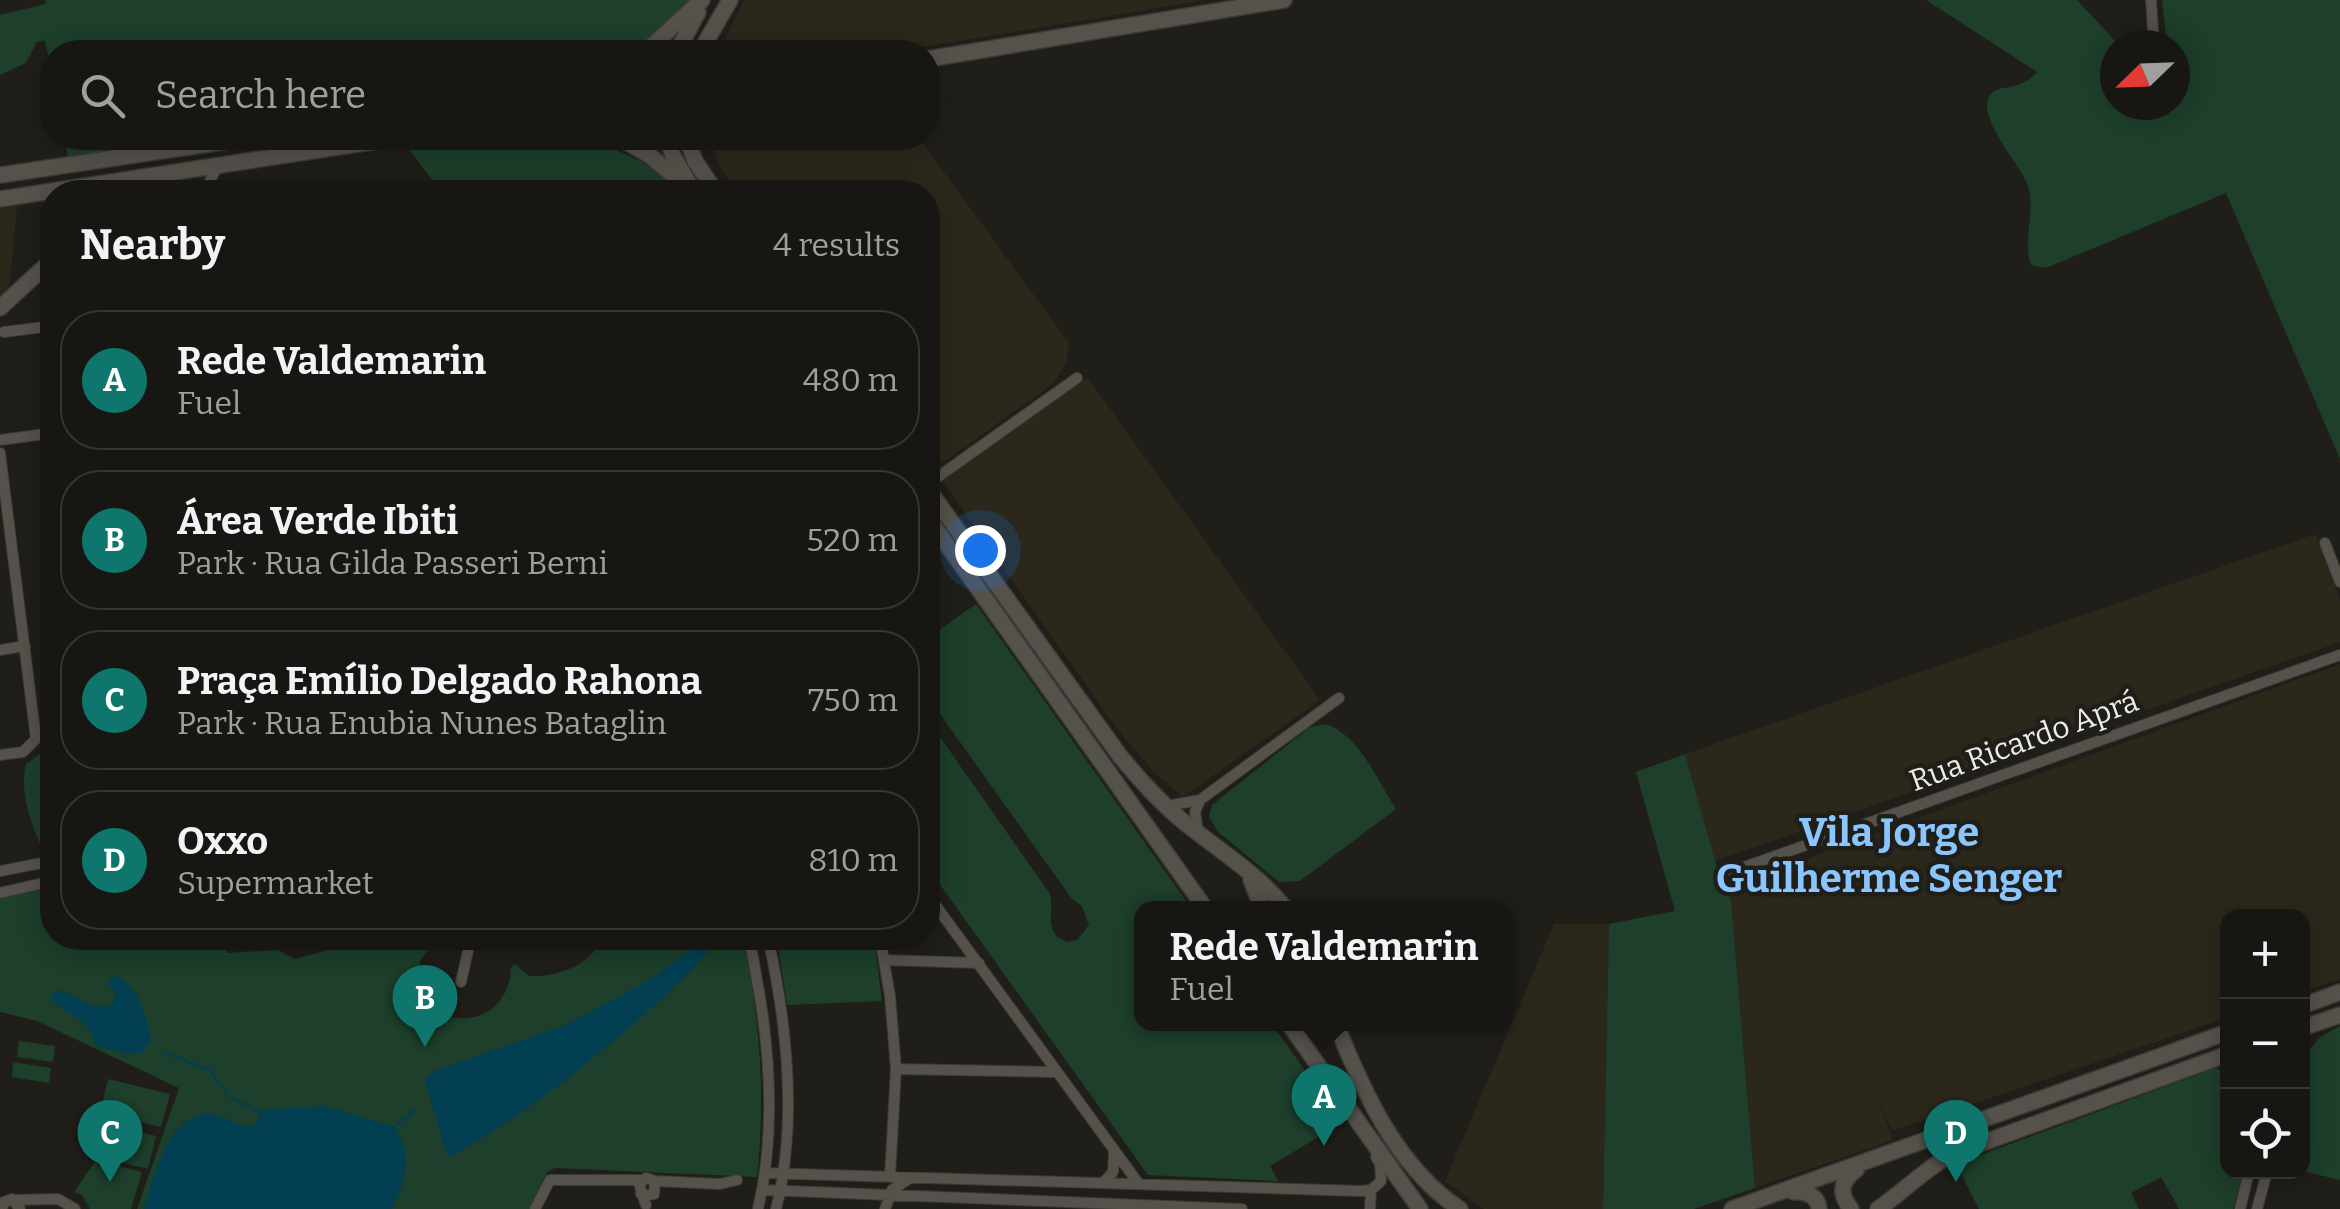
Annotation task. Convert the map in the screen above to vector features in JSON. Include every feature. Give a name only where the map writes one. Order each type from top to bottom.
[{"type":"main road","points":[[659,40],[704,0]]},
{"type":"main road","points":[[683,40],[704,0]]},
{"type":"main road","points":[[707,40],[730,0]]},
{"type":"main road","points":[[940,57],[1284,0]]},
{"type":"main road","points":[[0,176],[170,150]]},
{"type":"main road","points":[[135,180],[315,150]]},
{"type":"main road","points":[[639,150],[679,180]]},
{"type":"main road","points":[[671,150],[687,180]]},
{"type":"main road","points":[[692,150],[708,180]]},
{"type":"main road","points":[[0,199],[40,194]]},
{"type":"main road","points":[[0,308],[40,271]]},
{"type":"main road","points":[[940,503],[1120,756],[1166,806],[1244,866],[1278,901]]},
{"type":"main road","points":[[940,535],[1200,901]]},
{"type":"main road","points":[[1244,866],[1260,901]]},
{"type":"main road","points":[[2310,1003],[2340,992]]},
{"type":"main road","points":[[2310,1026],[2340,1015]]},
{"type":"main road","points":[[1293,1031],[1416,1208]]},
{"type":"main road","points":[[1339,1031],[1358,1077],[1415,1170],[1460,1209]]},
{"type":"main road","points":[[1732,1209],[2220,1035]]},
{"type":"main road","points":[[1878,1209],[1910,1187],[1928,1167],[1952,1154],[2220,1060]]},
{"type":"main road","points":[[1851,1209],[1843,1197],[1842,1185],[1846,1176],[1868,1162]]},
{"type":"main road","points":[[1775,1194],[1802,1191],[1811,1195],[1819,1209]]},
{"type":"street","points":[[2150,0],[2153,30]]},
{"type":"street","points":[[210,180],[219,164]]},
{"type":"street","points":[[162,174],[167,180]]},
{"type":"street","points":[[4,332],[40,328]]},
{"type":"street","points":[[940,477],[1076,378]]},
{"type":"street","points":[[0,440],[40,435]]},
{"type":"street","points":[[0,453],[6,542],[25,646],[36,740],[30,748],[0,755]]},
{"type":"street","points":[[2324,543],[2340,582]]},
{"type":"street","points":[[0,650],[25,646]]},
{"type":"street","name":"Rua Ricardo Aprá","points":[[1726,874],[2340,655]]},
{"type":"street","points":[[1166,806],[1200,800],[1339,698]]},
{"type":"street","points":[[1198,832],[1195,812],[1200,800]]},
{"type":"street","points":[[0,871],[40,863]]},
{"type":"street","points":[[0,893],[40,884]]},
{"type":"street","points":[[940,911],[1139,1184]]},
{"type":"street","points":[[955,962],[966,956],[968,948]]},
{"type":"street","points":[[461,982],[468,950]]},
{"type":"street","points":[[750,950],[764,1022],[770,1094],[769,1146],[758,1209]]},
{"type":"street","points":[[770,950],[785,1047],[784,1173],[776,1209]]},
{"type":"street","points":[[882,950],[896,1069],[890,1176]]},
{"type":"street","points":[[884,960],[979,963]]},
{"type":"street","points":[[1023,1072],[1044,1056]]},
{"type":"street","points":[[896,1069],[1055,1072]]},
{"type":"street","points":[[765,1172],[1371,1190],[1381,1181],[1380,1164],[1358,1126]]},
{"type":"street","points":[[769,1146],[785,1146]]},
{"type":"street","points":[[1103,1183],[1113,1172],[1114,1151]]},
{"type":"street","points":[[800,1192],[801,1180],[855,1181],[873,1176]]},
{"type":"street","points":[[886,1209],[888,1195],[911,1177]]},
{"type":"street","points":[[535,1209],[546,1185],[555,1179],[655,1189],[671,1183],[720,1184],[736,1180]]},
{"type":"street","points":[[2240,1209],[2248,1179]]},
{"type":"street","points":[[2256,1209],[2266,1179]]},
{"type":"street","points":[[1000,1204],[1005,1180]]},
{"type":"street","points":[[1177,1206],[1184,1197],[1183,1185]]},
{"type":"street","points":[[637,1186],[645,1207]]},
{"type":"street","points":[[1193,1207],[1190,1193],[1200,1186]]},
{"type":"street","points":[[645,1207],[655,1189]]},
{"type":"street","points":[[763,1190],[1000,1204],[1242,1209]]},
{"type":"street","points":[[1370,1209],[1371,1190]]},
{"type":"street","points":[[11,1205],[58,1199],[76,1209]]},
{"type":"shaded area","points":[[744,0],[1205,0],[940,44],[940,40],[725,40]]},
{"type":"shaded area","points":[[714,150],[928,150],[1069,343],[1067,362],[1054,383],[940,464],[940,180],[729,180]]},
{"type":"shaded area","points":[[17,206],[9,290],[0,301],[0,209]]},
{"type":"shaded area","points":[[1087,377],[1320,700],[1183,797],[1153,771],[1115,726],[942,481]]},
{"type":"shaded area","points":[[2315,534],[2340,599],[2340,642],[1715,861],[1685,754]]},
{"type":"shaded area","points":[[2340,664],[2340,979],[2310,990],[2310,909],[2220,909],[2220,1020],[1892,1131],[1878,1098],[1893,1140],[1755,1188],[1731,899],[1726,888]]},
{"type":"shaded area","points":[[1554,924],[1609,924],[1603,1209],[1484,1209],[1445,1181],[1509,1031],[1514,1031],[1514,1018]]},
{"type":"green space","points":[[46,0],[693,0],[650,40],[40,40],[26,63],[0,75],[0,15],[45,4]]},
{"type":"green space","points":[[1926,0],[2077,0],[2105,30],[2100,30],[2100,120],[2190,120],[2190,30],[2165,30],[2162,0],[2340,0],[2340,459],[2226,193],[2046,268],[2031,265],[2029,189],[1993,126],[1987,104],[1993,91],[2023,83],[2037,72]]},
{"type":"green space","points":[[67,150],[126,150],[68,158]]},
{"type":"green space","points":[[410,150],[616,150],[641,161],[665,180],[432,180]]},
{"type":"green space","points":[[976,604],[1186,901],[1134,901],[1134,1031],[1277,1031],[1342,1123],[1270,1166],[1278,1181],[1148,1175],[940,885],[940,737],[1050,894],[1052,926],[1057,937],[1068,942],[1077,940],[1089,925],[1082,906],[1072,899],[940,714],[940,630]]},
{"type":"green space","points":[[1326,724],[1349,738],[1396,809],[1300,881],[1279,882],[1217,831],[1209,816],[1212,805],[1310,727]]},
{"type":"green space","points":[[40,754],[40,842],[28,811],[26,764]]},
{"type":"green space","points":[[1685,754],[1717,867],[1731,899],[1755,1188],[1694,1209],[1603,1209],[1609,924],[1675,911],[1636,772]]},
{"type":"green space","points":[[40,889],[40,950],[277,950],[295,959],[328,950],[428,950],[420,961],[419,1001],[449,1017],[478,1016],[491,1009],[501,999],[515,964],[529,976],[572,968],[594,950],[745,950],[760,1057],[757,1177],[555,1168],[547,1172],[529,1209],[137,1209],[179,1088],[37,1021],[0,1012],[0,898]]},
{"type":"green space","points":[[779,950],[876,950],[882,1001],[787,1005]]},
{"type":"green space","points":[[2340,1026],[2340,1180],[2310,1173],[2310,1050],[2319,1038]]},
{"type":"green space","points":[[19,1041],[55,1046],[53,1062],[17,1057]]},
{"type":"green space","points":[[13,1062],[51,1068],[49,1083],[12,1077]]},
{"type":"green space","points":[[2216,1068],[2220,1070],[2220,1179],[2241,1179],[2233,1209],[2179,1209],[2161,1177],[2131,1193],[2139,1209],[1979,1209],[1956,1164]]},
{"type":"green space","points":[[108,1079],[170,1094],[161,1127],[100,1113]]},
{"type":"green space","points":[[106,1123],[156,1136],[148,1169],[98,1157]]},
{"type":"green space","points":[[96,1160],[142,1172],[131,1209],[90,1209],[82,1195],[74,1192]]},
{"type":"water","points":[[690,950],[707,950],[642,1016],[550,1092],[451,1157],[446,1154],[425,1079],[434,1071],[568,1024],[651,979]]},
{"type":"water","points":[[116,975],[131,988],[144,1012],[151,1041],[141,1053],[125,1054],[95,1045],[81,1020],[49,995],[61,990],[87,1004],[108,1007],[114,1002],[115,993],[107,981]]},
{"type":"water","points":[[323,1106],[395,1127],[404,1148],[405,1168],[401,1189],[391,1209],[144,1209],[164,1151],[181,1126],[193,1118],[213,1114],[246,1128],[257,1122],[260,1112],[270,1109]]},
{"type":"waterway","points":[[166,1053],[209,1070],[229,1096],[260,1113]]},
{"type":"waterway","points":[[394,1127],[416,1109]]},
{"type":"place","name":"Área Verde Ibiti","points":[[425,1047]]},
{"type":"place","name":"Rede Valdemarin","points":[[1324,1146]]},
{"type":"place","name":"Praça Emílio Delgado Rahona","points":[[110,1182]]},
{"type":"place","name":"Oxxo","points":[[1956,1182]]},
{"type":"district","name":"Vila Jorge Guilherme Senger","points":[[1889,855]]}]
